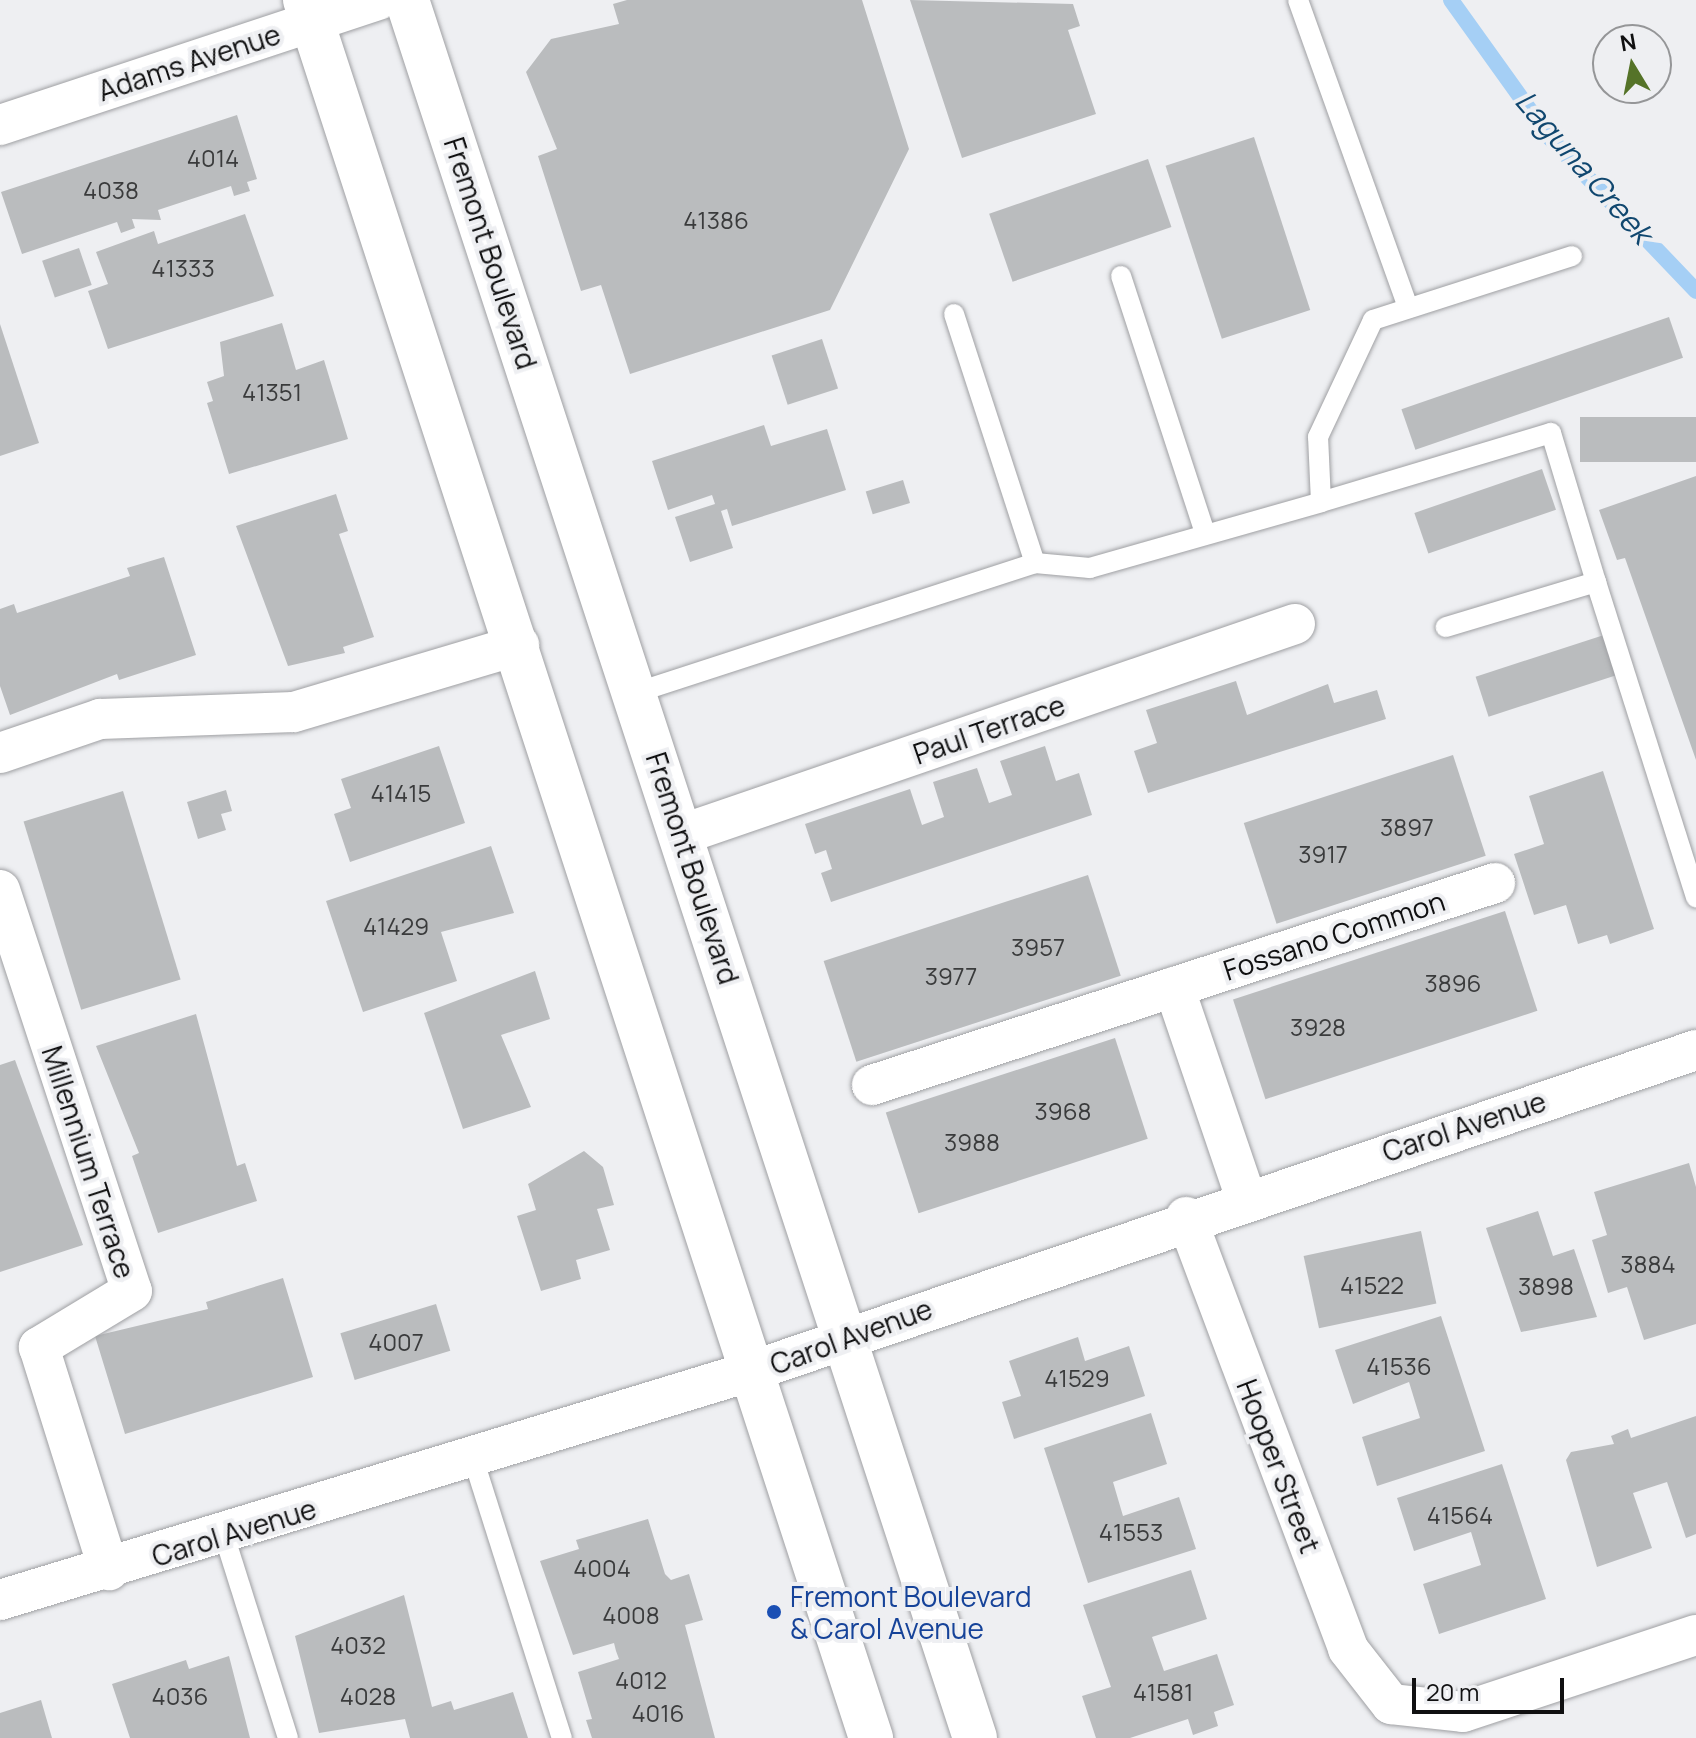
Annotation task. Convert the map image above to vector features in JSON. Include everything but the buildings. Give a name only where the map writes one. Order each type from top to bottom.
[{"type":"main road","name":"Fremont Boulevard","points":[[407,0],[683,834],[975,1738]]},
{"type":"main road","points":[[308,11],[519,645],[871,1738]]},
{"type":"street","name":"Adams Avenue","points":[[0,125],[308,11],[378,0]]},
{"type":"street","name":"Paul Terrace","points":[[683,834],[1295,624]]},
{"type":"street","points":[[0,753],[100,719],[294,712],[519,645]]},
{"type":"street","name":"Fossano Common","points":[[872,1085],[1495,883]]},
{"type":"street","name":"Millennium Terrace","points":[[0,890],[132,1291],[39,1347],[109,1570]]},
{"type":"street","points":[[1174,987],[1246,1198]]},
{"type":"street","name":"Carol Avenue","points":[[0,1600],[224,1535],[752,1371],[1186,1217],[1696,1050]]},
{"type":"street","name":"Hooper Street","points":[[1186,1217],[1348,1649],[1391,1704],[1463,1712],[1696,1635]]},
{"type":"lane","points":[[1298,0],[1408,308]]},
{"type":"lane","points":[[1321,502],[1318,437],[1373,320],[1572,256]]},
{"type":"lane","points":[[1121,276],[1205,533]]},
{"type":"lane","points":[[954,314],[1035,563]]},
{"type":"lane","points":[[635,693],[1035,563],[1090,568],[1551,433],[1696,898]]},
{"type":"lane","points":[[1446,627],[1596,582]]},
{"type":"lane","points":[[473,1458],[562,1738]]},
{"type":"lane","points":[[224,1535],[288,1738]]},
{"type":"waterway","name":"Laguna Creek","points":[[1451,0],[1549,137],[1696,291]]},
{"type":"place","name":"Fremont Boulevard & Carol Avenue","points":[[774,1612]]}]
